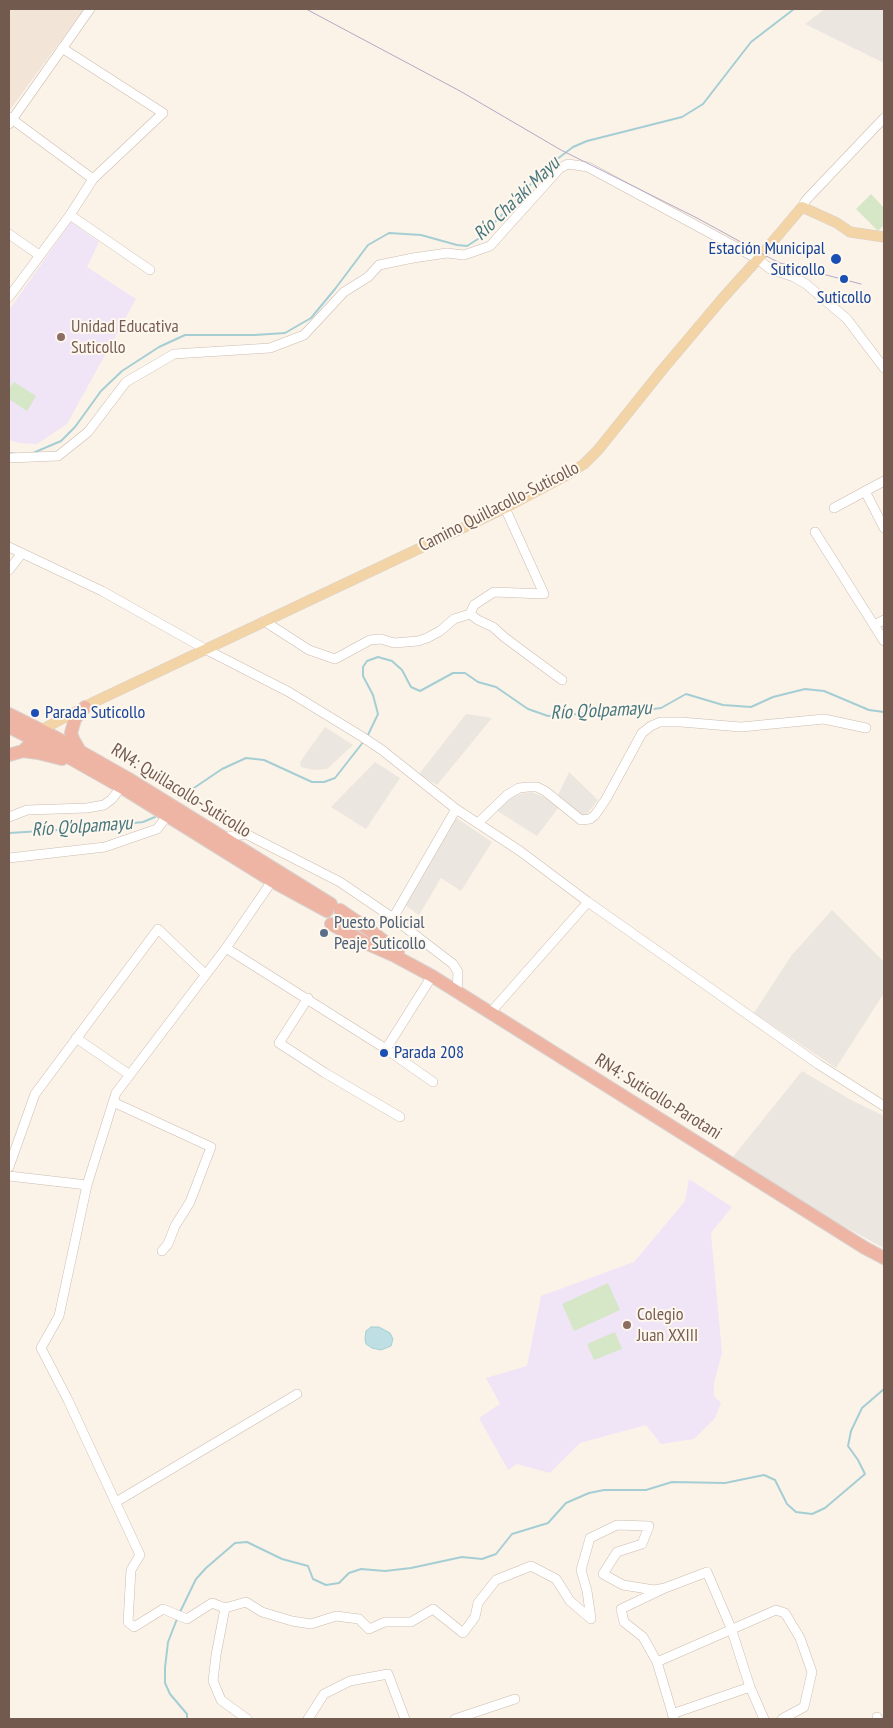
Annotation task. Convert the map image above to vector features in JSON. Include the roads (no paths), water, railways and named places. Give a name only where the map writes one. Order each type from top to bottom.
[{"type":"highway","points":[[80,751],[71,733],[75,719],[85,707]]},
{"type":"highway","name":"RN4: Quillacollo-Suticollo","points":[[10,720],[38,735],[83,765],[272,881],[331,914]]},
{"type":"highway","points":[[22,751],[38,735]]},
{"type":"highway","name":"RN4: Quillacollo-Suticollo","points":[[38,735],[80,751],[129,779],[224,838],[331,914]]},
{"type":"highway","points":[[9,755],[22,751],[38,753],[83,765]]},
{"type":"highway","name":"RN4: Suticollo-Parotani","points":[[331,914],[393,954],[491,1012],[865,1248],[884,1258]]},
{"type":"highway","name":"RN4: Suticollo-Parotani","points":[[331,914],[371,931],[413,965]]},
{"type":"main road","points":[[802,207],[837,223],[850,232],[884,237]]},
{"type":"main road","name":"Camino Quillacollo-Suticollo","points":[[38,735],[85,707],[505,508],[584,464],[598,450],[722,299],[802,207]]},
{"type":"street","points":[[90,9],[10,120],[93,179]]},
{"type":"street","points":[[9,297],[70,215],[93,179],[163,113],[62,48]]},
{"type":"street","points":[[802,207],[806,200],[884,118]]},
{"type":"street","points":[[9,458],[58,456],[88,432],[126,382],[174,354],[270,348],[304,335],[344,292],[368,277],[379,265],[447,253],[464,255],[490,246],[560,168],[568,164],[588,167],[758,259],[770,269],[794,276],[847,319],[884,368]]},
{"type":"street","points":[[70,215],[150,270]]},
{"type":"street","points":[[9,234],[39,255]]},
{"type":"street","points":[[834,508],[884,481]]},
{"type":"street","points":[[865,491],[884,528]]},
{"type":"street","points":[[264,622],[309,650],[335,659],[370,640],[394,643],[418,641],[427,638],[454,620],[470,614],[474,605],[494,592],[544,594],[505,508]]},
{"type":"street","points":[[815,532],[884,641]]},
{"type":"street","points":[[9,547],[102,591],[207,650],[289,692],[361,736],[456,809],[520,851],[588,902],[818,1064],[884,1106]]},
{"type":"street","points":[[9,570],[22,553]]},
{"type":"street","points":[[470,614],[493,627],[562,680]]},
{"type":"street","points":[[874,625],[884,620]]},
{"type":"street","points":[[478,823],[507,794],[518,788],[528,786],[537,787],[545,791],[581,820],[590,819],[606,799],[642,733],[660,722],[741,727],[824,720],[866,728]]},
{"type":"street","points":[[9,817],[27,810],[87,808],[104,805],[112,799],[120,787]]},
{"type":"street","points":[[393,918],[456,809]]},
{"type":"street","points":[[9,858],[105,847],[157,829],[168,816]]},
{"type":"street","points":[[224,838],[248,835],[340,882],[393,918],[453,964],[458,972],[457,992]]},
{"type":"street","points":[[272,881],[226,948],[116,1093],[87,1185],[59,1316],[41,1348],[68,1400],[140,1554],[131,1570],[128,1622],[134,1627],[163,1609],[187,1619],[212,1603],[225,1608],[246,1602],[262,1612],[292,1621],[311,1624],[336,1616],[359,1618],[369,1630],[386,1622],[411,1622],[432,1609],[463,1633],[475,1617],[478,1603],[496,1580],[531,1566],[556,1579],[570,1601],[591,1619],[587,1591],[581,1570],[590,1538],[617,1525],[649,1526],[642,1544],[617,1552],[603,1574],[623,1585],[654,1590],[665,1588]]},
{"type":"street","points":[[491,1012],[588,902]]},
{"type":"street","points":[[9,1166],[35,1094],[158,929],[205,974]]},
{"type":"street","points":[[226,948],[308,998],[433,1082]]},
{"type":"street","points":[[386,1049],[432,976]]},
{"type":"street","points":[[308,998],[279,1043],[325,1073],[400,1117]]},
{"type":"street","points":[[76,1038],[130,1075]]},
{"type":"street","points":[[113,1102],[211,1147],[190,1202],[175,1226],[168,1244],[162,1251]]},
{"type":"street","points":[[9,1176],[87,1185]]},
{"type":"street","points":[[116,1502],[297,1394]]},
{"type":"street","points":[[750,1687],[673,1717],[658,1662],[643,1637],[624,1622],[621,1609],[665,1588],[706,1572],[731,1628],[750,1687],[764,1719]]},
{"type":"street","points":[[225,1608],[213,1681],[222,1700],[247,1719]]},
{"type":"street","points":[[658,1662],[731,1628],[776,1610],[785,1613],[800,1638],[812,1672],[804,1707],[782,1719]]},
{"type":"street","points":[[308,1719],[324,1694],[350,1681],[388,1674],[406,1719]]},
{"type":"street","points":[[455,1719],[474,1717],[515,1699]]},
{"type":"water","points":[[371,1327],[379,1327],[390,1333],[393,1339],[391,1346],[381,1350],[366,1344],[366,1331]]},
{"type":"waterway","name":"Río Cha'aki Mayu","points":[[33,453],[61,441],[75,427],[101,391],[122,371],[159,347],[185,335],[285,333],[311,318],[368,245],[389,233],[421,235],[467,246],[481,237],[548,166],[573,147],[587,141],[682,117],[703,104],[751,42],[794,9]]},
{"type":"waterway","name":"Río Cha'aki Mayu","points":[[9,453],[16,454]]},
{"type":"waterway","name":"Río Q'olpamayu","points":[[367,737],[378,714],[373,695],[363,676],[363,667],[367,661],[378,657],[392,661],[402,670],[411,687],[420,691],[453,673],[465,673],[478,682],[496,687],[528,709],[548,716],[579,714],[617,708],[646,710],[661,708],[686,694],[723,705],[751,707],[773,697],[805,689],[824,691],[869,710],[884,712]]},
{"type":"waterway","name":"Río Q'olpamayu","points":[[185,794],[222,769],[246,758],[264,760],[312,782],[324,782],[335,778],[364,741]]},
{"type":"waterway","name":"Río Q'olpamayu","points":[[9,833],[91,828],[143,822],[155,817]]},
{"type":"waterway","points":[[180,1612],[196,1579],[235,1543],[247,1542],[282,1559],[308,1566],[313,1579],[326,1585],[339,1583],[349,1573],[361,1569],[385,1571],[411,1568],[462,1557],[482,1559],[496,1554],[512,1534],[548,1523],[566,1503],[589,1493],[604,1490],[646,1490],[672,1482],[725,1483],[764,1475],[775,1480],[787,1504],[796,1512],[812,1514],[825,1508],[865,1474],[848,1446],[851,1431],[862,1408],[884,1389]]},
{"type":"waterway","points":[[177,1619],[168,1642],[165,1683],[170,1694],[187,1714],[187,1719]]},
{"type":"tram line","points":[[306,9],[460,91],[561,150],[697,218],[780,263],[861,284]]},
{"type":"place","name":"Estación Municipal Suticollo","points":[[836,259]]},
{"type":"place","name":"Suticollo","points":[[844,279]]},
{"type":"place","name":"Unidad Educativa Suticollo","points":[[61,337]]},
{"type":"place","name":"Parada Suticollo","points":[[35,713]]},
{"type":"place","name":"Puesto Policial Peaje Suticollo","points":[[324,933]]},
{"type":"place","name":"Parada 208","points":[[384,1053]]},
{"type":"place","name":"Colegio Juan XXIII","points":[[627,1325]]}]
